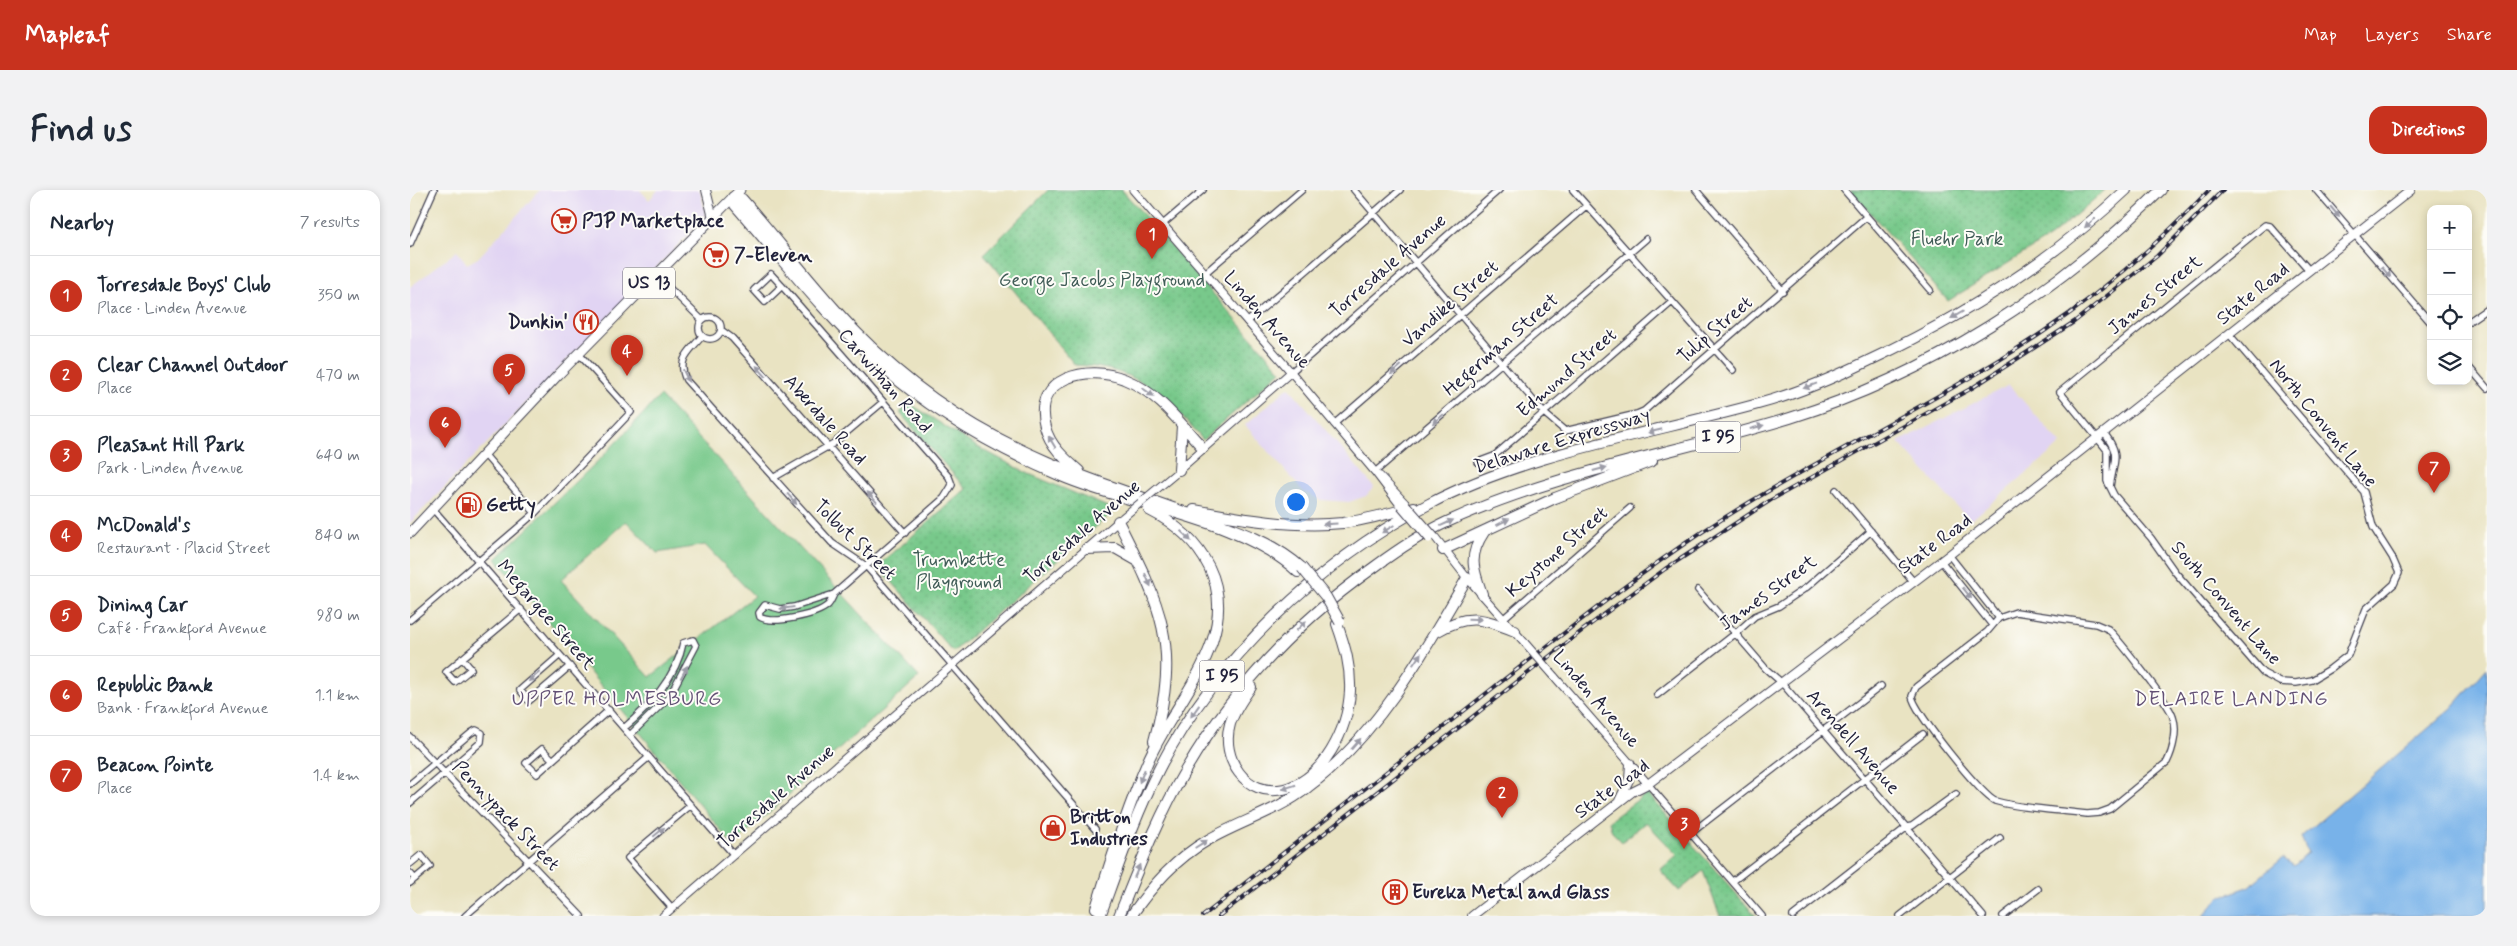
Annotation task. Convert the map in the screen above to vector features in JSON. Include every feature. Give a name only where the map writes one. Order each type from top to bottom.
[{"type":"highway","name":"Delaware Expressway","points":[[1100,916],[1136,819],[1160,768],[1181,731],[1219,680],[1276,615],[1303,589],[1370,541],[1429,503],[1501,474],[1546,460],[1762,403],[1834,377],[1909,342],[1994,294],[2067,243],[2126,190]]},
{"type":"highway","name":"Delaware Expressway","points":[[1118,916],[1160,818],[1185,770],[1218,719],[1266,660],[1338,593],[1408,544],[1446,523],[1557,481],[1791,418],[1841,400],[1905,372],[1974,335],[2082,261],[2116,233],[2161,190]]},
{"type":"highway","points":[[734,192],[856,332],[915,385],[947,408],[998,438],[1085,477],[1162,503],[1260,540],[1300,570],[1326,597],[1352,656],[1354,676],[1350,715],[1336,750],[1307,788]]},
{"type":"highway","points":[[734,192],[735,206],[838,323],[880,365],[952,419],[1012,453],[1062,476],[1244,537],[1300,570]]},
{"type":"highway","points":[[1085,477],[1060,454],[1045,428],[1043,415],[1046,398],[1052,388],[1064,379],[1091,372],[1123,378],[1149,392],[1161,402],[1203,448]]},
{"type":"highway","points":[[1177,472],[1182,426]]},
{"type":"highway","points":[[1443,550],[1576,490],[1710,440]]},
{"type":"highway","points":[[1114,495],[1159,516],[1191,540],[1200,550],[1212,573],[1217,596],[1218,622],[1203,664],[1148,760]]},
{"type":"highway","points":[[1162,503],[1245,518],[1316,524],[1367,519],[1429,503]]},
{"type":"highway","points":[[1094,916],[1127,815],[1148,760],[1165,695],[1166,649],[1159,608],[1120,520]]},
{"type":"highway","points":[[1482,594],[1475,573],[1473,555],[1475,546],[1486,530]]},
{"type":"highway","points":[[1086,549],[1115,548],[1137,560]]},
{"type":"highway","points":[[1131,916],[1161,877],[1193,850],[1225,832],[1266,814],[1307,788],[1333,768],[1367,732],[1436,632],[1467,578]]},
{"type":"highway","points":[[1436,632],[1455,622],[1473,618],[1489,621],[1515,631]]},
{"type":"highway","points":[[1266,660],[1230,724],[1228,748],[1234,766],[1242,778],[1266,790],[1282,790],[1296,785],[1316,771],[1336,742],[1343,725],[1350,692],[1347,653],[1339,623]]},
{"type":"main road","points":[[706,190],[712,218]]},
{"type":"main road","name":"State Road","points":[[1472,916],[1618,803],[1648,784],[1949,555],[2411,190]]},
{"type":"main road","name":"US 13","points":[[410,533],[579,354],[712,218],[734,192]]},
{"type":"main road","points":[[1618,803],[1629,780],[1630,763]]},
{"type":"street","points":[[410,244],[434,190]]},
{"type":"street","name":"Linden Avenue","points":[[1133,190],[1432,538],[1504,618],[1762,916]]},
{"type":"street","points":[[1163,224],[1203,190]]},
{"type":"street","points":[[1205,273],[1302,190]]},
{"type":"street","points":[[1354,190],[1459,316],[1500,359],[1501,364],[1544,413]]},
{"type":"street","points":[[1247,322],[1400,190]]},
{"type":"street","name":"Torresdale Avenue","points":[[663,916],[1177,472],[1498,190]]},
{"type":"street","points":[[1572,190],[1733,370]]},
{"type":"street","points":[[1696,190],[1782,291]]},
{"type":"street","points":[[1844,190],[1930,290]]},
{"type":"street","points":[[2316,190],[2427,317]]},
{"type":"street","name":"Vandike Street","points":[[1334,424],[1586,206]]},
{"type":"street","name":"Tulip Street","points":[[1544,413],[1565,431],[1644,410],[1866,217]]},
{"type":"street","name":"James Street","points":[[2110,490],[2116,454],[2113,444],[2100,435],[2061,395],[2062,389],[2157,315],[2262,226],[2270,226],[2309,270]]},
{"type":"street","name":"Hegerman Street","points":[[1375,472],[1646,239]]},
{"type":"street","points":[[771,274],[782,286],[765,302],[754,290],[771,274]]},
{"type":"street","points":[[656,275],[702,320]]},
{"type":"street","name":"Carwithan Road","points":[[782,286],[949,477],[952,485],[944,498],[904,533]]},
{"type":"street","name":"Edmund Street","points":[[1478,462],[1494,456],[1672,302]]},
{"type":"street","points":[[2472,319],[2487,309]]},
{"type":"street","points":[[709,317],[716,319],[721,330],[713,338],[702,336],[699,328],[702,320],[709,317]]},
{"type":"street","name":"Aberdale Road","points":[[721,330],[732,338],[904,533]]},
{"type":"street","name":"North Convent Lane","points":[[2229,334],[2364,492],[2373,527],[2396,563]]},
{"type":"street","name":"Tolbut Street","points":[[702,336],[683,359],[683,372],[686,380],[832,544],[866,566],[1095,829]]},
{"type":"street","points":[[410,620],[535,513],[630,412],[579,354]]},
{"type":"street","points":[[2472,371],[2487,388]]},
{"type":"street","points":[[773,478],[828,447],[883,402]]},
{"type":"street","points":[[484,454],[535,513]]},
{"type":"street","points":[[1836,490],[1913,581]]},
{"type":"street","name":"South Convent Lane","points":[[2110,490],[2151,538],[2175,572],[2263,672],[2280,682],[2296,683],[2312,680],[2348,655],[2366,609],[2394,584],[2399,576],[2396,563]]},
{"type":"street","name":"Megargee Street","points":[[433,508],[734,855]]},
{"type":"street","name":"Keystone Street","points":[[1504,618],[1630,508]]},
{"type":"street","name":"James Street","points":[[1657,695],[1736,634],[1758,614],[1779,606],[1807,587],[1871,531]]},
{"type":"street","points":[[834,594],[794,607],[780,609],[765,605],[761,609],[760,617],[768,620],[805,615],[828,605],[834,594],[904,533]]},
{"type":"street","points":[[1949,555],[1999,618]]},
{"type":"street","points":[[1941,561],[1992,625]]},
{"type":"street","name":"Arendell Avenue","points":[[1698,590],[1766,669],[1781,682],[1822,732],[1950,876],[1983,916]]},
{"type":"street","points":[[462,658],[521,609]]},
{"type":"street","points":[[2016,612],[2096,624],[2108,629],[2173,717],[2175,731],[2171,754],[2162,768],[2110,809],[2099,813],[1996,801],[1983,793],[1916,708],[1912,696],[1916,687],[1987,632],[1999,618],[2016,612]]},
{"type":"street","points":[[624,728],[662,688],[677,661],[683,642],[693,640],[696,646],[669,697],[630,735]]},
{"type":"street","points":[[560,655],[520,690],[529,701],[570,666]]},
{"type":"street","points":[[1690,833],[1881,686]]},
{"type":"street","points":[[553,760],[542,749],[526,763],[537,774],[553,760],[608,710]]},
{"type":"street","points":[[410,784],[471,733],[476,730],[482,733],[481,742],[410,803]]},
{"type":"street","points":[[1733,881],[1923,734]]},
{"type":"street","name":"Pennypack Street","points":[[410,737],[581,916]]},
{"type":"street","points":[[465,916],[649,757]]},
{"type":"street","points":[[1793,916],[1907,827],[1956,794]]},
{"type":"street","points":[[672,908],[628,858],[691,805]]},
{"type":"street","points":[[1900,916],[2000,838]]},
{"type":"street","points":[[410,864],[421,855],[430,866],[412,881],[410,873]]},
{"type":"street","points":[[2003,916],[2038,889]]},
{"type":"shaded area","points":[[540,190],[640,190],[649,200],[658,190],[700,190],[706,216],[410,523],[410,287],[457,251],[467,264],[478,258]]},
{"type":"shaded area","points":[[2009,385],[2061,444],[1970,521],[1898,442]]},
{"type":"shaded area","points":[[1289,387],[1374,487],[1366,496],[1349,502],[1321,500],[1304,492],[1245,425]]},
{"type":"green space","name":"George Jacobs Playground","points":[[1048,190],[1122,190],[1281,371],[1203,440],[1175,409],[1148,386],[1116,372],[1097,367],[1075,365],[984,254]]},
{"type":"green space","name":"Fluehr Park","points":[[1850,190],[2105,190],[2051,236],[1948,301]]},
{"type":"green space","points":[[660,396],[919,677],[733,845],[496,559],[603,456]],"holes":[[[626,521],[657,553],[705,545],[754,596],[650,677],[561,580]]]},
{"type":"green space","name":"Trumbette Playground","points":[[909,403],[974,445],[1029,474],[1115,510],[953,652],[878,566],[966,489],[900,413]]},
{"type":"green space","points":[[1647,793],[1756,916],[1720,916],[1703,871],[1679,891],[1660,870],[1677,855],[1646,822],[1622,842],[1612,832],[1609,821]]},
{"type":"water","points":[[2487,668],[2487,916],[2203,916],[2220,897],[2248,887],[2283,858],[2294,866],[2308,853],[2301,837],[2452,708]]},
{"type":"railway","points":[[1203,916],[1493,688],[1646,571],[1741,507],[1958,385],[2043,332],[2088,300],[2130,266],[2171,229],[2209,190]]},
{"type":"railway","points":[[1219,916],[1583,630],[1665,569],[1771,500],[1972,388],[2074,322],[2157,256],[2223,190]]},
{"type":"place","name":"PJP Marketplace","points":[[564,221]]},
{"type":"place","name":"7-Eleven","points":[[716,255]]},
{"type":"place","name":"Torresdale Boys' Club","points":[[1152,259]]},
{"type":"place","name":"Dunkin'","points":[[586,322]]},
{"type":"place","name":"McDonald's","points":[[627,376]]},
{"type":"place","name":"Dining Car","points":[[509,395]]},
{"type":"place","name":"Republic Bank","points":[[445,448]]},
{"type":"place","name":"Beacon Pointe","points":[[2434,493]]},
{"type":"place","name":"Getty","points":[[469,505]]},
{"type":"place","name":"Clear Channel Outdoor","points":[[1502,818]]},
{"type":"place","name":"Britton Industries","points":[[1053,828]]},
{"type":"place","name":"Pleasant Hill Park","points":[[1684,849]]},
{"type":"place","name":"Eureka Metal and Glass","points":[[1395,892]]},
{"type":"district","name":"UPPER HOLMESBURG","points":[[617,699]]},
{"type":"district","name":"DELAIRE LANDING","points":[[2231,699]]}]
